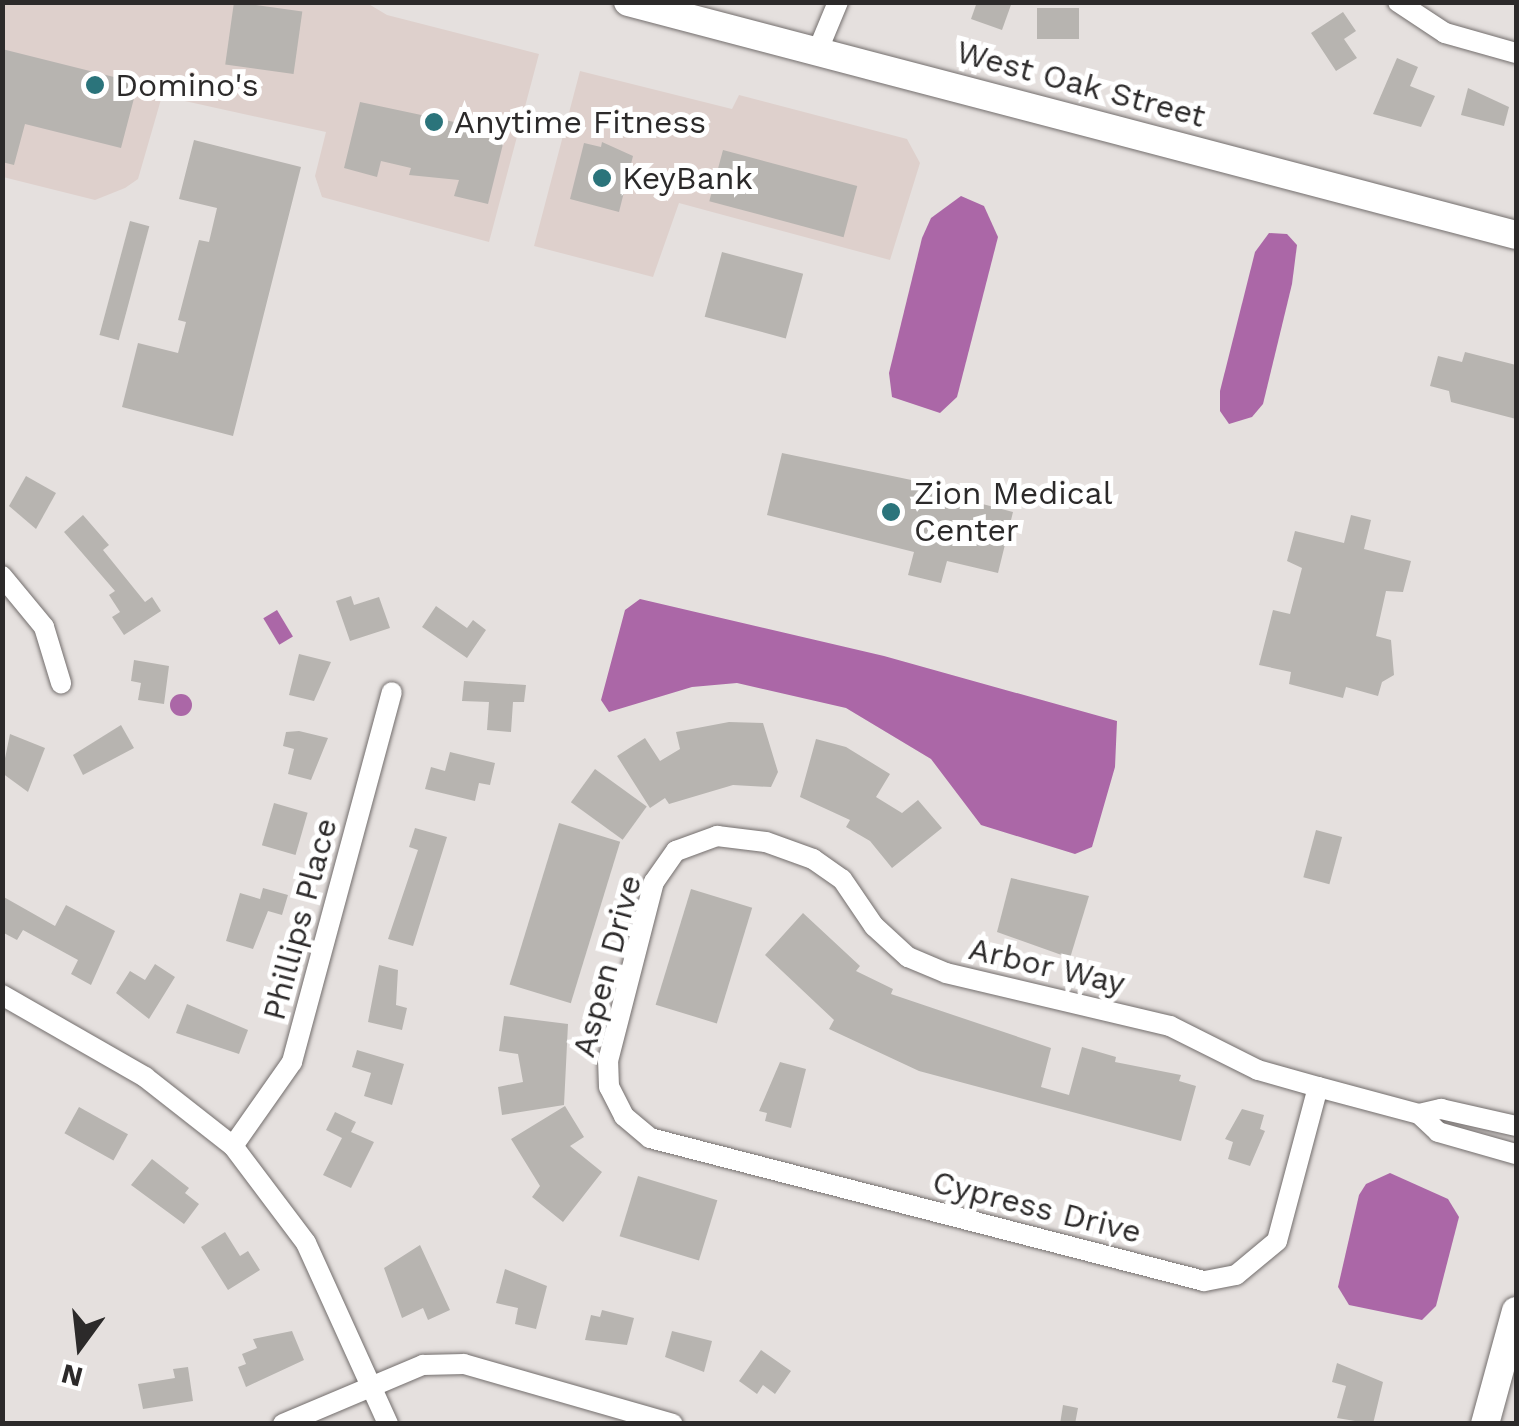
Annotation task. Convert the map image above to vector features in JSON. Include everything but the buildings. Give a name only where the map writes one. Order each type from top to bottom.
[{"type":"main road","name":"West Oak Street","points":[[628,2],[1516,235]]},
{"type":"main road","points":[[1485,1424],[1516,1311]]},
{"type":"street","points":[[818,50],[838,2]]},
{"type":"street","points":[[1398,2],[1445,32],[1516,53]]},
{"type":"street","points":[[2,576],[44,628],[61,683]]},
{"type":"street","name":"Phillips Place","points":[[232,1146],[292,1062],[392,692]]},
{"type":"street","name":"Arbor Way","points":[[694,842],[718,836],[766,842],[813,859],[842,880],[874,926],[908,957],[934,968],[1170,1026],[1258,1070],[1318,1087],[1419,1114],[1441,1109],[1516,1126]]},
{"type":"street","name":"Aspen Drive","points":[[624,1116],[609,1087],[608,1061],[654,882],[676,852],[694,842]]},
{"type":"street","points":[[2,995],[145,1077],[232,1146],[306,1243],[388,1424]]},
{"type":"street","name":"Cypress Drive","points":[[624,1116],[650,1138],[677,1147],[1204,1280],[1236,1275],[1278,1241],[1318,1087]]},
{"type":"street","name":"Arbor Way","points":[[1419,1114],[1438,1132],[1516,1154]]},
{"type":"street","points":[[283,1424],[370,1384],[423,1365],[464,1364],[673,1424]]},
{"type":"shaded area","points":[[2,3],[367,3],[387,15],[539,54],[489,242],[322,197],[315,176],[326,132],[162,96],[138,179],[125,188],[95,200],[3,177]]},
{"type":"shaded area","points":[[580,71],[732,109],[739,95],[907,139],[920,163],[890,260],[679,203],[653,277],[534,246]]},
{"type":"shaded area","points":[[961,196],[984,206],[998,237],[957,397],[940,413],[892,397],[889,373],[922,238],[931,218]]},
{"type":"shaded area","points":[[1269,233],[1287,234],[1297,245],[1292,284],[1263,404],[1252,417],[1229,424],[1220,411],[1220,391],[1255,252]]},
{"type":"shaded area","points":[[640,599],[884,656],[1117,721],[1115,767],[1092,847],[1075,854],[981,825],[931,759],[846,708],[737,683],[692,687],[609,712],[601,700],[625,610]]},
{"type":"shaded area","points":[[277,610],[293,637],[279,645],[263,618]]},
{"type":"shaded area","points":[[177,694],[185,694],[192,705],[185,716],[177,716],[170,709],[170,701]]},
{"type":"shaded area","points":[[1390,1173],[1448,1199],[1459,1217],[1436,1306],[1422,1320],[1349,1305],[1338,1287],[1359,1195],[1366,1184]]},
{"type":"place","name":"Domino's","points":[[95,85]]},
{"type":"place","name":"Anytime Fitness","points":[[434,122]]},
{"type":"place","name":"KeyBank","points":[[602,178]]},
{"type":"place","name":"Zion Medical Center","points":[[891,512]]}]
